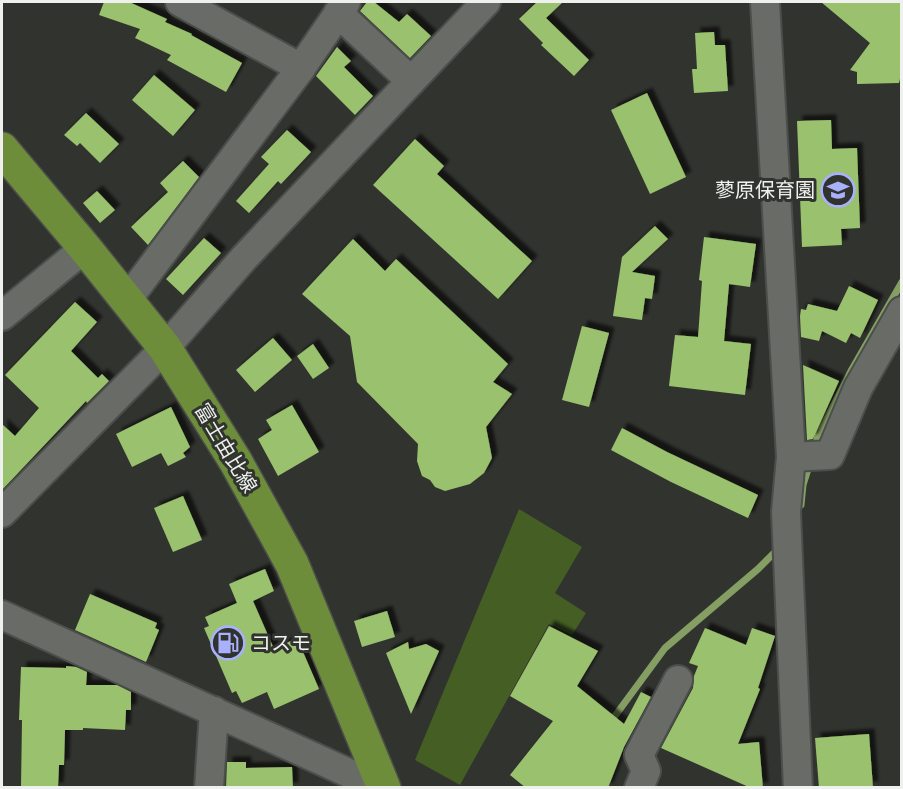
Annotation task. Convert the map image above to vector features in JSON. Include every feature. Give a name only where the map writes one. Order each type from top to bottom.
[{"type":"main road","name":"富士由比線","points":[[2,149],[165,348],[236,462],[292,564],[384,788]]},
{"type":"street","points":[[180,2],[301,68]]},
{"type":"street","points":[[2,513],[165,348],[244,258],[486,2]]},
{"type":"street","points":[[765,2],[791,457],[786,512],[798,788]]},
{"type":"street","points":[[128,300],[301,68],[342,7],[411,81]]},
{"type":"street","points":[[2,316],[85,248]]},
{"type":"street","points":[[791,457],[830,455],[858,388],[902,311]]},
{"type":"street","points":[[2,615],[353,775],[372,788]]},
{"type":"street","points":[[639,788],[646,771],[639,755],[678,680]]},
{"type":"street","points":[[209,788],[214,711]]},
{"type":"green space","points":[[519,509],[582,547],[555,593],[586,613],[572,635],[549,624],[460,785],[415,760]]},
{"type":"building","points":[[104,2],[129,2],[167,19],[165,22],[192,34],[242,63],[226,92],[167,60],[171,55],[135,38],[140,29],[99,15]]},
{"type":"building","points":[[367,2],[374,2],[399,22],[407,14],[431,36],[410,58],[360,11]]},
{"type":"building","points":[[537,2],[563,2],[546,18],[589,60],[574,76],[541,45],[543,43],[519,19]]},
{"type":"building","points":[[821,2],[902,2],[902,70],[899,83],[857,84],[857,72],[850,70],[870,43]]},
{"type":"building","points":[[714,32],[715,45],[725,45],[728,91],[694,93],[692,69],[697,69],[695,33]]},
{"type":"building","points":[[337,47],[351,61],[344,67],[373,96],[355,115],[316,76]]},
{"type":"building","points":[[154,75],[195,110],[173,136],[132,100]]},
{"type":"building","points":[[647,93],[686,177],[650,194],[611,110]]},
{"type":"building","points":[[86,113],[119,144],[100,163],[80,143],[77,146],[64,135]]},
{"type":"building","points":[[831,120],[832,149],[857,148],[860,228],[841,229],[842,245],[802,247],[797,121]]},
{"type":"building","points":[[287,130],[311,152],[281,184],[278,181],[249,213],[236,201],[269,164],[261,157]]},
{"type":"building","points":[[415,139],[444,166],[437,174],[532,261],[498,299],[373,185]]},
{"type":"building","points":[[183,161],[199,177],[148,245],[131,227],[168,192],[160,183]]},
{"type":"building","points":[[97,191],[115,210],[100,223],[83,203]]},
{"type":"building","points":[[655,226],[668,239],[632,272],[655,276],[652,299],[645,298],[642,320],[613,316],[622,257]]},
{"type":"building","points":[[704,237],[756,244],[750,287],[729,284],[724,341],[751,344],[745,395],[669,386],[675,335],[698,337],[702,281],[699,280]]},
{"type":"building","points":[[204,238],[221,253],[183,295],[166,279]]},
{"type":"building","points":[[353,239],[385,271],[396,259],[508,364],[493,382],[512,394],[486,427],[492,458],[484,473],[470,484],[445,491],[435,487],[430,480],[422,476],[417,461],[418,444],[357,382],[350,336],[302,294]]},
{"type":"building","points":[[849,286],[878,300],[860,338],[851,333],[846,343],[822,331],[819,341],[801,337],[801,309],[806,310],[808,304],[837,311]]},
{"type":"building","points":[[75,302],[97,322],[71,351],[98,378],[102,374],[109,381],[87,403],[86,401],[2,490],[2,424],[15,436],[39,408],[5,375]]},
{"type":"building","points":[[582,326],[609,333],[589,407],[562,400]]},
{"type":"building","points":[[273,338],[292,360],[255,392],[236,370]]},
{"type":"building","points":[[313,344],[329,368],[313,379],[297,356]]},
{"type":"building","points":[[803,365],[839,381],[813,439],[807,440]]},
{"type":"building","points":[[292,405],[319,452],[278,476],[258,439],[272,430],[266,420]]},
{"type":"building","points":[[171,407],[190,447],[183,453],[186,457],[168,466],[161,453],[132,467],[116,434]]},
{"type":"building","points":[[622,428],[758,495],[748,518],[671,482],[611,450]]},
{"type":"building","points":[[183,496],[202,540],[173,552],[154,508]]},
{"type":"building","name":"コスモ","points":[[265,569],[274,591],[253,601],[274,649],[297,638],[319,689],[274,709],[267,692],[242,703],[236,691],[232,693],[204,628],[209,626],[205,617],[237,603],[229,584]]},
{"type":"building","points":[[90,594],[157,623],[155,628],[159,630],[146,662],[75,630]]},
{"type":"building","points":[[387,611],[395,637],[362,647],[354,621]]},
{"type":"building","points":[[549,626],[598,651],[577,686],[624,724],[641,692],[651,697],[624,747],[608,788],[526,788],[510,775],[553,721],[510,696]]},
{"type":"building","points":[[705,628],[746,645],[752,628],[775,636],[758,688],[760,689],[738,744],[759,742],[763,788],[751,788],[661,748],[693,688],[698,666],[689,663]]},
{"type":"building","points":[[408,642],[409,649],[426,644],[439,651],[411,714],[386,653]]},
{"type":"building","points":[[66,666],[87,672],[86,685],[117,685],[131,692],[131,710],[126,710],[125,730],[83,728],[83,730],[65,730],[64,765],[59,765],[58,788],[21,788],[22,720],[19,720],[21,667],[66,668]]},
{"type":"building","points":[[869,734],[873,787],[819,788],[815,738]]},
{"type":"building","points":[[227,762],[246,762],[246,768],[292,767],[293,788],[226,788]]},
{"type":"waterway","points":[[814,450],[818,436],[851,371],[902,282]]},
{"type":"waterway","points":[[801,505],[803,485],[810,463]]},
{"type":"waterway","points":[[609,724],[665,648],[758,569],[780,547]]},
{"type":"place","name":"蓼原保育園","points":[[838,190]]},
{"type":"place","name":"コスモ","points":[[228,643]]}]
